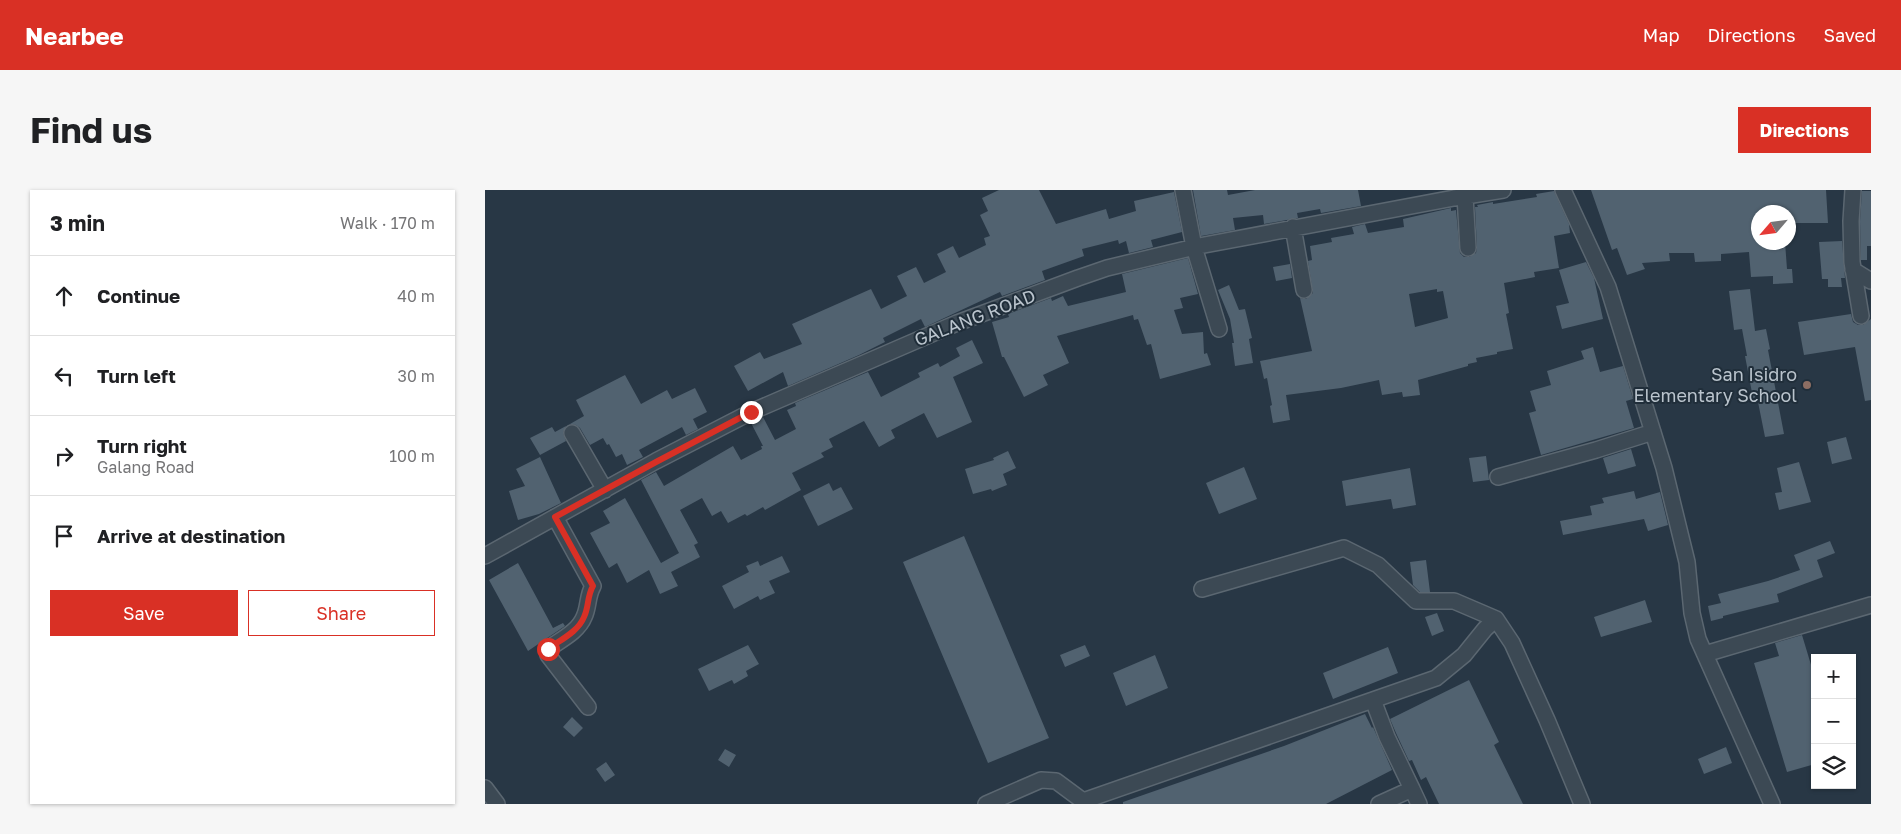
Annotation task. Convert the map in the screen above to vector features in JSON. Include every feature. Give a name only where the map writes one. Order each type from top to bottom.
[{"type":"street","points":[[1183,190],[1194,247],[1219,329]]},
{"type":"street","name":"GALANG ROAD","points":[[485,556],[751,412],[957,323],[1107,268],[1194,247],[1457,194],[1503,190]]},
{"type":"street","points":[[1563,190],[1608,287],[1653,432],[1676,514],[1687,562],[1692,613],[1698,639],[1772,804]]},
{"type":"street","points":[[1853,190],[1851,221],[1853,270],[1861,316]]},
{"type":"street","points":[[1457,194],[1468,248]]},
{"type":"street","points":[[1293,228],[1304,290]]},
{"type":"street","points":[[1853,270],[1871,281]]},
{"type":"street","points":[[1498,476],[1557,461],[1653,432]]},
{"type":"street","points":[[573,433],[605,490]]},
{"type":"street","points":[[555,517],[593,586],[589,593],[584,618],[577,629],[548,649],[548,655],[588,707]]},
{"type":"street","points":[[1201,589],[1344,548],[1378,565],[1416,601],[1454,601],[1496,619],[1511,643],[1547,720],[1582,804]]},
{"type":"street","points":[[1705,654],[1871,605]]},
{"type":"street","points":[[986,804],[1041,780],[1056,781],[1083,801],[1436,678],[1464,655],[1485,629],[1496,619]]},
{"type":"street","points":[[1373,700],[1387,737],[1419,804]]},
{"type":"street","points":[[485,788],[497,804]]},
{"type":"street","points":[[1379,804],[1412,789]]},
{"type":"building","points":[[999,190],[1039,190],[1056,224],[1106,209],[1109,219],[1136,211],[1134,201],[1174,192],[1182,232],[1151,240],[1153,247],[1129,253],[1126,241],[1119,244],[1118,240],[1082,249],[1084,256],[1042,271],[1045,280],[1002,296],[1000,292],[925,327],[921,319],[883,338],[885,342],[788,386],[783,372],[748,391],[734,366],[760,352],[764,359],[802,344],[792,324],[871,289],[881,309],[907,296],[897,276],[916,267],[924,283],[946,272],[937,254],[953,246],[959,258],[986,245],[984,238],[990,236],[980,215],[988,211],[982,198]]},
{"type":"building","points":[[1193,190],[1227,190],[1228,195],[1255,190],[1358,190],[1361,206],[1321,213],[1320,209],[1297,213],[1298,218],[1264,224],[1263,215],[1233,218],[1235,230],[1201,236]]},
{"type":"building","points":[[1591,190],[1826,190],[1828,223],[1796,223],[1796,205],[1751,205],[1751,250],[1786,250],[1787,269],[1792,269],[1793,283],[1773,284],[1773,276],[1751,277],[1749,252],[1721,254],[1721,261],[1695,262],[1694,253],[1669,253],[1670,261],[1642,263],[1645,269],[1627,275],[1617,248],[1612,250]]},
{"type":"building","points":[[1554,191],[1569,224],[1570,233],[1554,236],[1559,268],[1534,272],[1535,277],[1504,283],[1509,313],[1506,314],[1513,349],[1476,358],[1477,362],[1468,364],[1468,366],[1418,380],[1420,395],[1403,397],[1402,392],[1382,395],[1379,380],[1341,388],[1286,395],[1290,420],[1273,423],[1267,378],[1264,379],[1260,361],[1312,351],[1300,298],[1306,299],[1313,293],[1308,261],[1312,260],[1310,246],[1332,242],[1331,238],[1354,234],[1352,227],[1365,224],[1368,233],[1404,227],[1403,219],[1451,208],[1451,211],[1456,210],[1460,253],[1464,257],[1469,257],[1476,253],[1477,248],[1475,207],[1478,207],[1477,205],[1537,197],[1536,194]],"holes":[[[1437,289],[1437,292],[1443,291],[1448,318],[1415,327],[1409,294]]]},
{"type":"building","points":[[1862,191],[1871,191],[1871,246],[1867,246],[1867,260],[1861,260],[1860,221]]},
{"type":"building","points":[[1842,241],[1845,278],[1841,278],[1842,287],[1828,287],[1828,279],[1822,279],[1819,242]]},
{"type":"building","points":[[1188,258],[1198,294],[1180,298],[1183,308],[1174,310],[1182,334],[1203,332],[1204,354],[1207,353],[1211,365],[1160,379],[1151,344],[1147,345],[1138,319],[1134,320],[1133,315],[1057,336],[1069,363],[1043,375],[1048,385],[1024,397],[1004,357],[1002,357],[992,322],[1009,317],[1008,314],[1051,298],[1052,301],[1063,296],[1068,306],[1126,292],[1122,274]]},
{"type":"building","points":[[1586,262],[1594,278],[1603,319],[1562,329],[1556,306],[1569,303],[1559,270]]},
{"type":"building","points":[[1290,264],[1292,278],[1276,281],[1273,267]]},
{"type":"building","points":[[1229,285],[1239,310],[1245,309],[1252,338],[1249,339],[1253,363],[1235,366],[1230,319],[1218,290]]},
{"type":"building","points":[[1750,289],[1755,331],[1766,329],[1770,349],[1768,350],[1784,434],[1765,437],[1757,397],[1753,398],[1742,329],[1734,330],[1729,291]]},
{"type":"building","points":[[1851,314],[1853,322],[1858,325],[1863,325],[1871,319],[1871,400],[1865,401],[1855,347],[1804,355],[1798,322]]},
{"type":"building","points":[[972,340],[983,363],[953,377],[972,422],[937,438],[924,413],[891,430],[895,438],[879,447],[864,421],[829,439],[833,447],[821,453],[824,457],[792,473],[801,490],[765,510],[763,507],[747,516],[745,514],[728,523],[721,511],[712,516],[702,498],[680,510],[698,543],[694,545],[700,557],[671,572],[678,586],[660,594],[649,570],[627,583],[617,563],[609,568],[590,533],[610,523],[603,511],[625,498],[661,563],[679,553],[641,480],[656,472],[664,486],[733,446],[741,460],[762,449],[761,446],[763,446],[751,423],[763,417],[775,440],[796,429],[787,410],[796,406],[795,403],[868,372],[881,397],[920,377],[918,373],[938,363],[940,367],[960,356],[956,348]]},
{"type":"building","points":[[1593,347],[1600,372],[1623,366],[1633,399],[1626,401],[1634,428],[1541,455],[1529,413],[1536,411],[1530,391],[1551,385],[1547,371],[1584,359],[1581,351]]},
{"type":"building","points":[[625,375],[641,404],[667,390],[672,399],[695,388],[707,412],[693,419],[698,429],[686,435],[682,427],[639,450],[643,457],[627,465],[622,454],[616,457],[609,444],[607,445],[603,438],[590,445],[580,428],[570,424],[584,416],[576,400]]},
{"type":"building","points":[[566,426],[563,433],[566,441],[540,455],[530,438],[552,427],[555,432]]},
{"type":"building","points":[[1846,437],[1852,459],[1832,464],[1827,442]]},
{"type":"building","points":[[1631,449],[1636,466],[1608,474],[1603,458]]},
{"type":"building","points":[[1008,451],[1016,468],[1003,474],[1007,485],[992,491],[991,489],[973,494],[965,469],[994,460],[993,458]]},
{"type":"building","points":[[1486,456],[1489,480],[1473,482],[1469,458]]},
{"type":"building","points":[[540,457],[561,503],[539,514],[518,520],[509,491],[525,486],[516,469]]},
{"type":"building","points":[[1799,462],[1811,502],[1779,510],[1775,493],[1782,492],[1777,468]]},
{"type":"building","points":[[1244,467],[1257,499],[1219,514],[1206,483]]},
{"type":"building","points":[[1410,468],[1416,505],[1393,509],[1391,499],[1346,506],[1342,481]]},
{"type":"building","points":[[829,483],[833,491],[841,487],[853,509],[818,526],[803,496]]},
{"type":"building","points":[[1634,491],[1636,499],[1660,492],[1668,525],[1648,531],[1644,519],[1563,535],[1560,521],[1592,515],[1590,506],[1604,503],[1602,498]]},
{"type":"building","points":[[964,536],[1049,738],[988,763],[903,562]]},
{"type":"building","points":[[1830,541],[1835,553],[1817,560],[1823,577],[1777,594],[1779,602],[1723,616],[1723,618],[1711,621],[1708,606],[1721,603],[1718,594],[1768,581],[1800,570],[1794,555]]},
{"type":"building","points":[[782,556],[790,572],[769,581],[775,593],[760,600],[758,596],[734,609],[722,586],[749,572],[746,566],[758,561],[760,566]]},
{"type":"building","points":[[1426,560],[1430,592],[1420,592],[1413,585],[1410,562]]},
{"type":"building","points":[[518,563],[553,628],[563,623],[565,626],[528,651],[489,580]]},
{"type":"building","points":[[1645,600],[1652,622],[1601,637],[1594,617]]},
{"type":"building","points":[[1437,613],[1444,631],[1432,636],[1425,617]]},
{"type":"building","points":[[1802,635],[1811,665],[1811,765],[1787,772],[1754,663],[1779,656],[1775,643]]},
{"type":"building","points":[[748,645],[759,664],[746,671],[748,676],[734,684],[732,680],[709,691],[698,669]]},
{"type":"building","points":[[1085,645],[1090,656],[1065,667],[1060,655]]},
{"type":"building","points":[[1388,647],[1398,673],[1333,699],[1323,673]]},
{"type":"building","points":[[1155,655],[1168,688],[1126,706],[1113,673]]},
{"type":"building","points":[[1469,680],[1499,742],[1494,745],[1523,804],[1439,804],[1426,777],[1421,780],[1412,760],[1409,761],[1396,733],[1390,719]]},
{"type":"building","points":[[1365,714],[1373,727],[1392,770],[1326,804],[1123,804],[1123,802],[1284,746]]},
{"type":"building","points":[[572,717],[583,728],[574,737],[563,727]]},
{"type":"building","points":[[1726,747],[1732,763],[1704,774],[1698,759]]},
{"type":"building","points":[[725,749],[736,755],[729,767],[718,760]]},
{"type":"building","points":[[606,762],[615,775],[605,782],[596,769]]},
{"type":"place","name":"San Isidro Elementary School","points":[[1807,385]]},
{"type":"route","points":[[548,649],[577,629],[584,618],[589,593],[593,586],[555,517],[751,412]]}]
